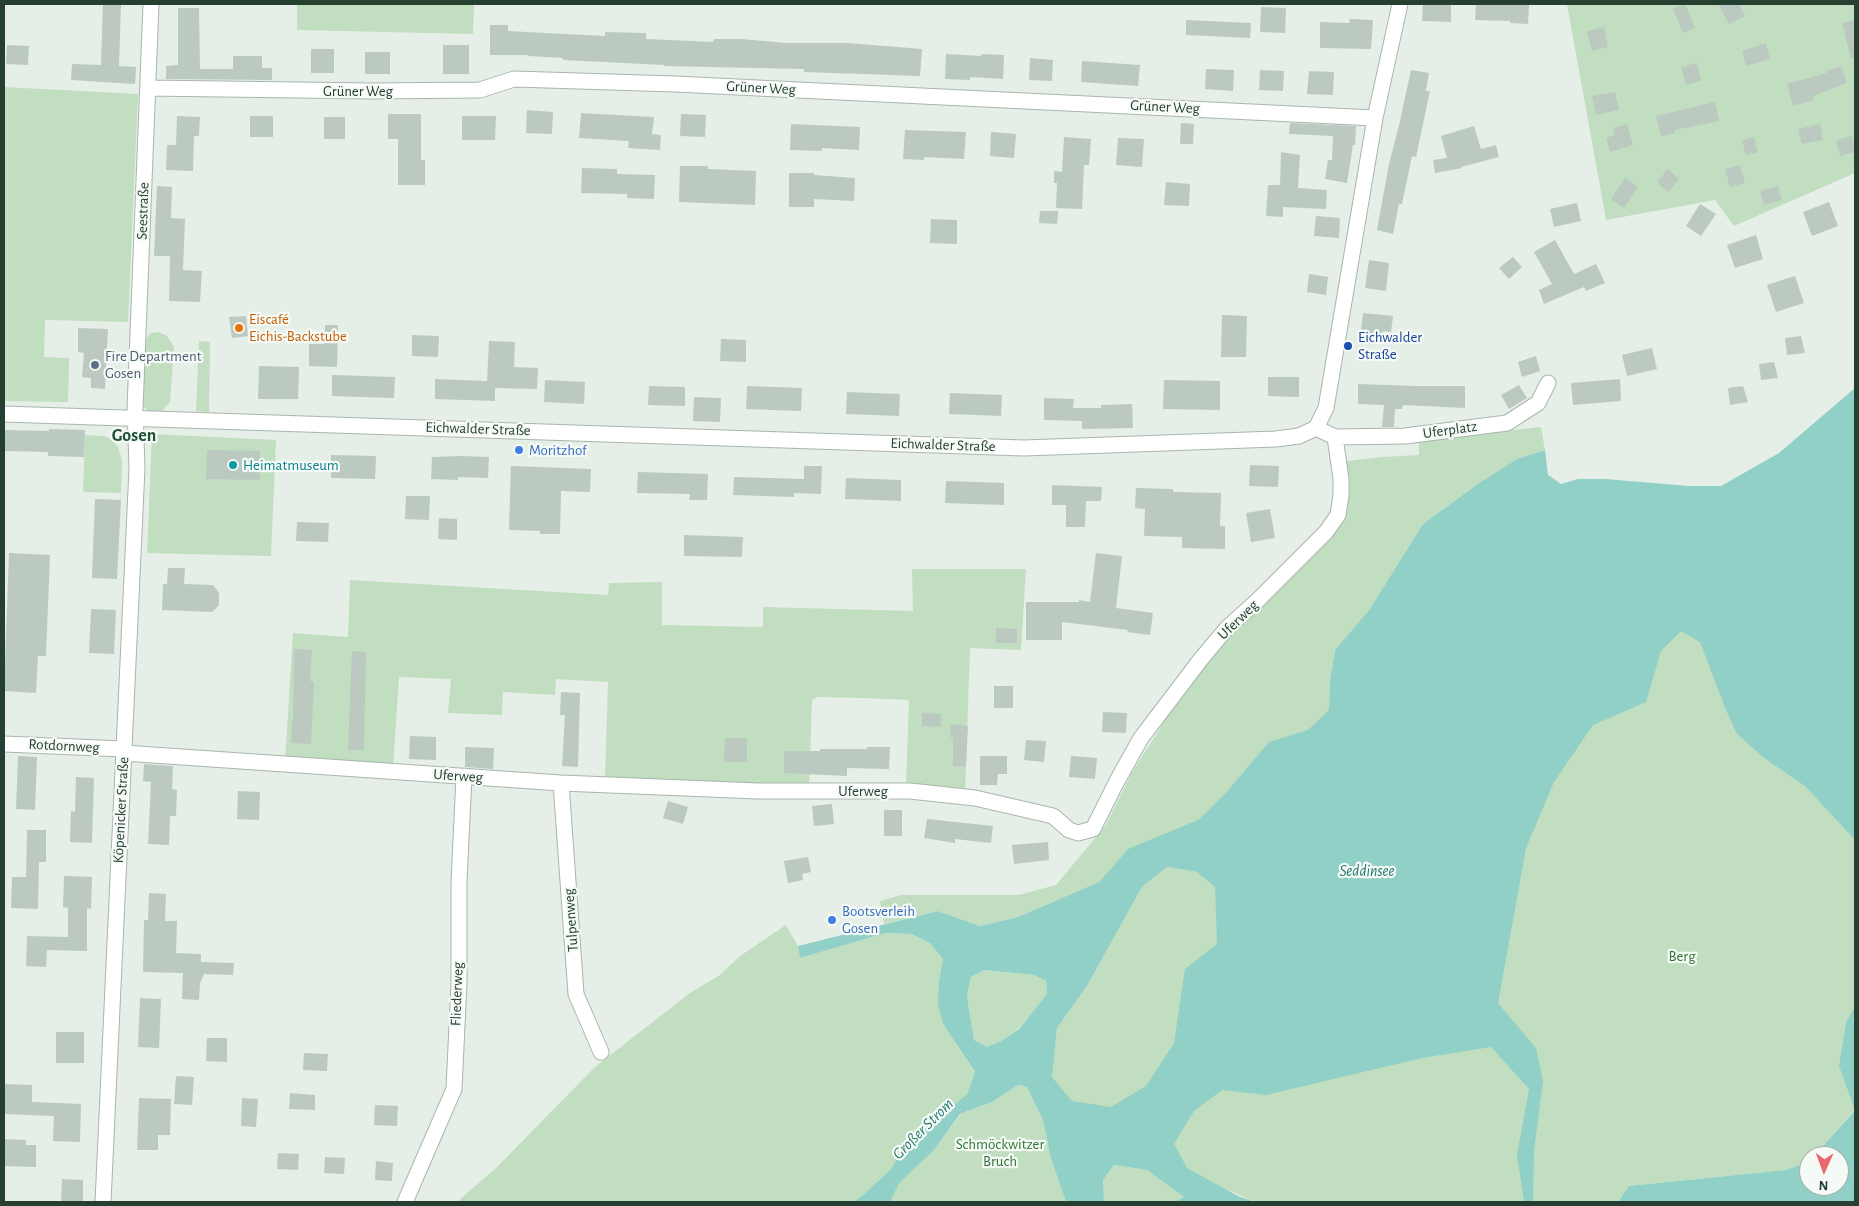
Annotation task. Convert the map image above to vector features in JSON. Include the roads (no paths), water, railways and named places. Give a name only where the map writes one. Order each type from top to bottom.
[{"type":"street","name":"Seestraße","points":[[135,418],[151,4]]},
{"type":"street","points":[[1335,437],[1316,428],[1326,408],[1375,118],[1400,4]]},
{"type":"street","name":"Grüner Weg","points":[[148,88],[372,91],[480,90],[514,79],[675,84],[1375,118]]},
{"type":"street","name":"Uferplatz","points":[[1335,437],[1405,436],[1507,422],[1538,403],[1548,383]]},
{"type":"street","name":"Eichwalder Straße","points":[[4,414],[1024,448],[1276,439],[1299,436],[1316,428]]},
{"type":"street","name":"Köpenicker Straße","points":[[103,1202],[137,468],[135,418]]},
{"type":"street","name":"Uferweg","points":[[124,751],[561,783],[758,791],[910,791],[975,798],[1053,816],[1069,830],[1078,833],[1093,829],[1141,738],[1201,659],[1227,628],[1326,532],[1338,515],[1341,478],[1335,437]]},
{"type":"street","name":"Rotdornweg","points":[[4,744],[124,751]]},
{"type":"street","name":"Fliederweg","points":[[405,1202],[454,1089],[459,882],[464,776]]},
{"type":"street","name":"Tulpenweg","points":[[561,783],[576,994],[601,1052]]},
{"type":"water","name":"Seddinsee","points":[[1855,388],[1855,840],[1805,786],[1764,758],[1737,734],[1700,642],[1681,631],[1661,651],[1646,702],[1593,725],[1554,782],[1526,848],[1498,1003],[1536,1048],[1543,1081],[1534,1151],[1533,1202],[1524,1202],[1517,1155],[1529,1089],[1491,1047],[1422,1058],[1266,1095],[1222,1090],[1194,1111],[1174,1144],[1187,1168],[1238,1196],[1255,1202],[1174,1202],[1184,1197],[1147,1170],[1114,1165],[1103,1180],[1104,1201],[1106,1202],[1066,1202],[1051,1159],[1043,1120],[1027,1087],[1018,1085],[992,1102],[960,1114],[934,1150],[899,1183],[890,1202],[853,1202],[892,1168],[906,1141],[939,1118],[967,1094],[975,1072],[943,1024],[938,1004],[939,981],[943,959],[930,943],[912,934],[886,933],[800,958],[798,946],[938,911],[980,926],[1018,917],[1099,882],[1128,849],[1198,820],[1225,794],[1269,742],[1308,730],[1329,710],[1330,680],[1335,650],[1369,610],[1423,524],[1479,483],[1517,459],[1545,450],[1548,475],[1561,484],[1578,479],[1605,479],[1689,486],[1721,486],[1779,453]],"holes":[[[1167,867],[1197,872],[1215,887],[1217,944],[1185,969],[1174,1043],[1146,1086],[1111,1107],[1072,1101],[1052,1077],[1057,1028],[1087,986],[1142,887]],[[984,970],[1034,975],[1046,981],[1047,994],[1019,1029],[1001,1041],[987,1047],[974,1040],[967,997],[971,977]]]},
{"type":"water","points":[[1855,1006],[1855,1110],[1839,1066],[1846,1023]]},
{"type":"water","points":[[1855,1110],[1855,1202],[1618,1202],[1629,1186],[1785,1170],[1799,1165],[1799,1196],[1849,1196],[1849,1146],[1823,1146]]},
{"type":"place","name":"Eiscafé Eichis-Backstube","points":[[239,328]]},
{"type":"place","name":"Eichwalder Straße","points":[[1348,346]]},
{"type":"place","name":"Fire Department Gosen","points":[[95,365]]},
{"type":"place","name":"Moritzhof","points":[[519,450]]},
{"type":"place","name":"Heimatmuseum","points":[[233,465]]},
{"type":"place","name":"Bootsverleih Gosen","points":[[832,920]]},
{"type":"district","name":"Gosen","points":[[134,436]]},
{"type":"park label","name":"Berg","points":[[1682,956]]},
{"type":"park label","name":"Schmöckwitzer Bruch","points":[[1000,1152]]},
{"type":"water label","name":"Großer Strom","points":[[923,1129]]}]
